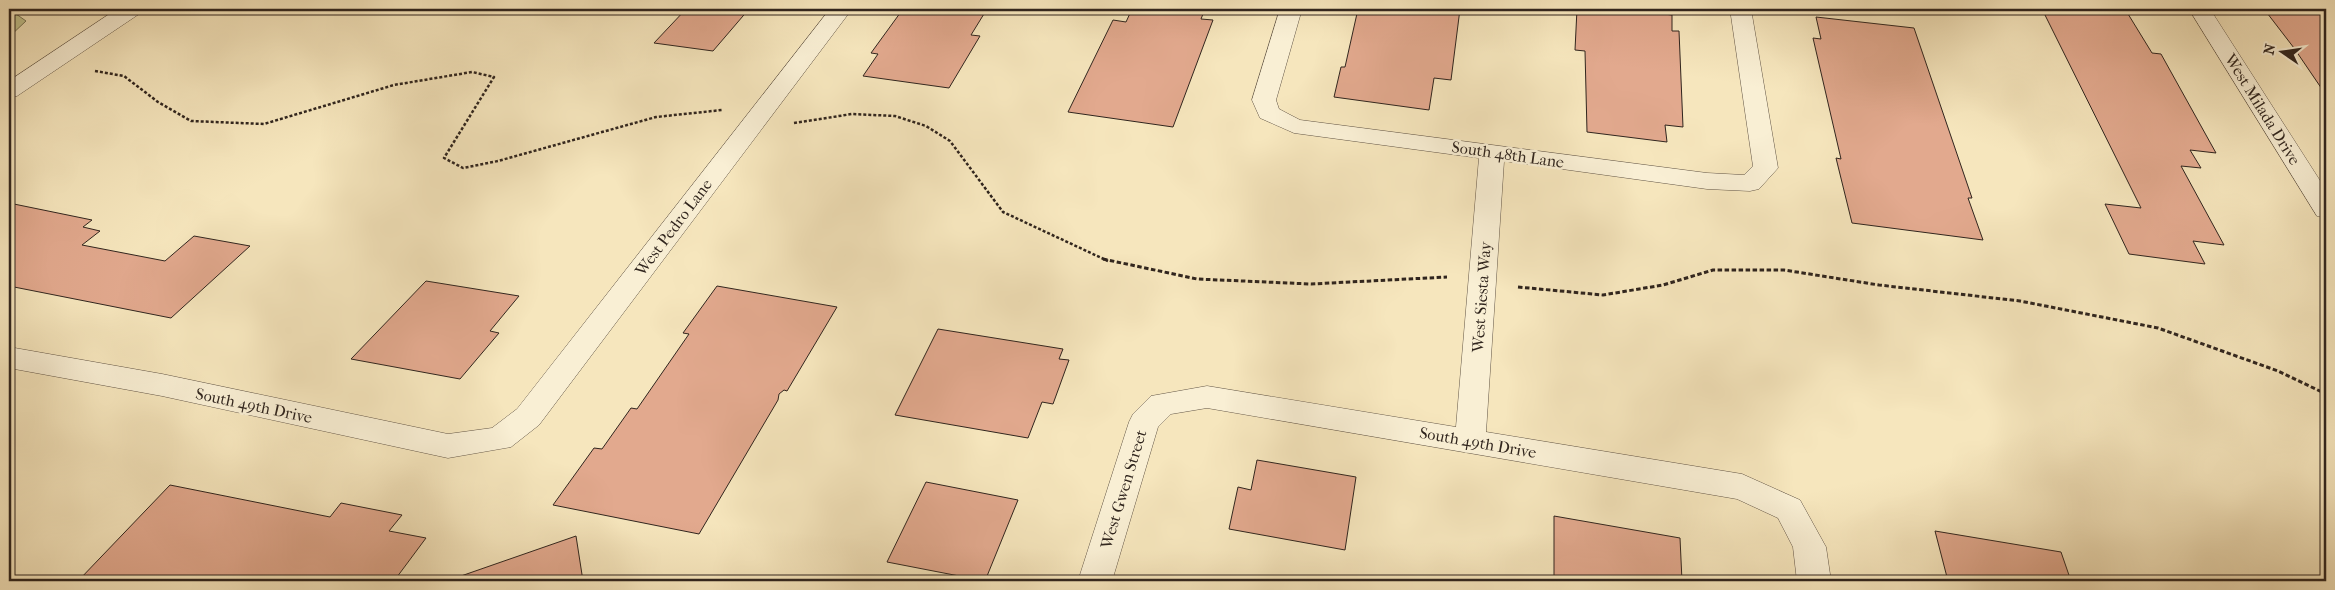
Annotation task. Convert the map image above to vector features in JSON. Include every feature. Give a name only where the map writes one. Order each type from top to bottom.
[{"type":"street","points":[[9,91],[131,9]]},
{"type":"street","name":"West Pedro Lane","points":[[500,439],[528,417],[840,9]]},
{"type":"street","name":"South 48th Lane","points":[[1291,9],[1264,100],[1268,114],[1294,126],[1707,181],[1750,183],[1766,168],[1741,9]]},
{"type":"street","name":"West Milada Drive","points":[[2199,9],[2326,210]]},
{"type":"street","name":"West Siesta Way","points":[[1470,441],[1492,152]]},
{"type":"street","name":"South 49th Drive","points":[[9,358],[162,385],[448,446],[500,439]]},
{"type":"street","name":"South 49th Drive","points":[[1162,404],[1207,397],[1742,487],[1789,509],[1809,546],[1814,581]]},
{"type":"street","name":"West Gwen Street","points":[[1095,581],[1144,422],[1162,404]]},
{"type":"path","points":[[48,65],[124,76],[158,102],[191,121],[264,124],[394,84],[472,72],[494,77],[470,119],[444,158],[464,168],[498,161],[656,117],[717,109],[794,123],[852,114],[895,116],[926,126],[950,141],[1003,212],[1105,260],[1197,279],[1311,284],[1438,276],[1603,296],[1663,285],[1714,270],[1784,270],[1879,285],[2020,301],[2158,328],[2278,371],[2326,394]]},
{"type":"green space","points":[[9,9],[26,21],[9,37]]},
{"type":"building","points":[[686,9],[749,9],[713,51],[654,43]]},
{"type":"building","points":[[903,9],[987,9],[971,35],[980,36],[949,88],[863,76],[878,54],[871,53]]},
{"type":"building","points":[[1132,9],[1205,9],[1201,19],[1213,20],[1173,127],[1068,112],[1113,20],[1126,22]]},
{"type":"building","points":[[1358,9],[1460,9],[1451,80],[1434,78],[1429,110],[1334,97],[1341,67],[1345,67]]},
{"type":"building","points":[[1577,9],[1623,9],[1672,15],[1672,31],[1679,31],[1683,127],[1665,125],[1667,142],[1587,132],[1585,51],[1575,50]]},
{"type":"building","points":[[2042,9],[2125,9],[2152,53],[2161,54],[2216,153],[2190,150],[2201,168],[2181,166],[2224,245],[2193,241],[2205,264],[2129,254],[2105,204],[2141,208]]},
{"type":"building","points":[[2264,9],[2326,9],[2326,95],[2294,48]]},
{"type":"building","points":[[1816,17],[1914,28],[1972,198],[1968,198],[1983,240],[1852,223],[1836,158],[1841,159],[1813,38],[1821,39]]},
{"type":"building","points":[[9,203],[92,220],[83,227],[100,231],[82,245],[165,261],[194,236],[250,246],[171,318],[9,286]]},
{"type":"building","points":[[426,281],[519,296],[490,331],[499,333],[460,379],[351,359]]},
{"type":"building","points":[[717,286],[837,307],[787,391],[784,390],[779,394],[778,400],[699,534],[553,505],[594,448],[602,449],[631,408],[637,409],[689,334],[683,333]]},
{"type":"building","points":[[938,329],[1063,349],[1059,359],[1069,360],[1053,404],[1042,402],[1028,438],[895,415]]},
{"type":"building","points":[[1257,460],[1356,477],[1345,550],[1229,529],[1238,487],[1251,490]]},
{"type":"building","points":[[926,482],[1018,500],[985,581],[887,562]]},
{"type":"building","points":[[170,485],[330,517],[341,503],[402,515],[389,531],[426,538],[394,581],[78,581]]},
{"type":"building","points":[[1554,516],[1680,538],[1682,581],[1554,581]]},
{"type":"building","points":[[1935,531],[2061,552],[2071,581],[1948,581]]},
{"type":"building","points":[[576,536],[583,581],[462,581],[461,576]]}]
